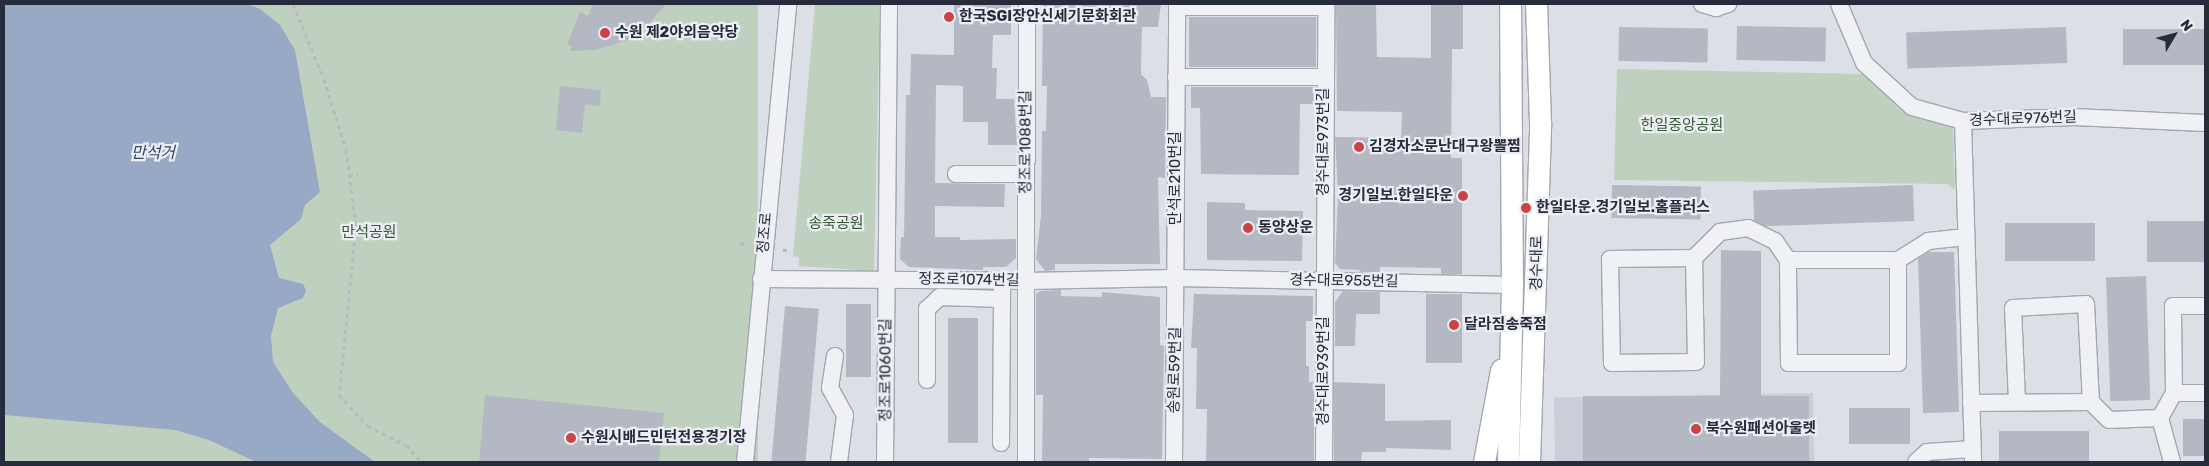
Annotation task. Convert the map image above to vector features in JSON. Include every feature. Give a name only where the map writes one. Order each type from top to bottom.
[{"type":"main road","name":"경수대로","points":[[1508,462],[1512,285],[1510,4]]},
{"type":"main road","name":"경수대로","points":[[1529,462],[1535,347],[1540,122],[1536,4]]},
{"type":"main road","points":[[1484,462],[1485,446],[1510,328]]},
{"type":"main road","points":[[1535,347],[1545,370],[1543,462]]},
{"type":"street","name":"정조로","points":[[745,462],[788,4]]},
{"type":"street","points":[[886,279],[889,4]]},
{"type":"street","name":"정조로1088번길","points":[[1026,281],[1027,4]]},
{"type":"street","points":[[1702,4],[1716,8],[1728,4]]},
{"type":"street","name":"경수대로976번길","points":[[1839,4],[1864,64],[1912,106],[1963,121],[2074,117],[2205,123]]},
{"type":"street","name":"만석로210번길","points":[[1176,278],[1177,5],[1326,6]]},
{"type":"street","name":"경수대로973번길","points":[[1323,281],[1326,6]]},
{"type":"street","points":[[1176,77],[1325,77]]},
{"type":"street","points":[[1916,462],[1927,452],[1972,456],[1963,121]]},
{"type":"street","points":[[956,174],[1026,174]]},
{"type":"street","points":[[1694,258],[1696,362],[1612,363],[1610,259],[1694,258],[1720,232],[1748,228],[1775,241],[1788,260],[1789,363],[1898,363],[1898,260]]},
{"type":"street","points":[[1788,260],[1898,260],[1928,241],[1966,237]]},
{"type":"street","name":"정조로1074번길","points":[[761,279],[1026,281],[1176,278]]},
{"type":"street","name":"경수대로955번길","points":[[1176,278],[1512,285]]},
{"type":"street","name":"송원로59번길","points":[[1174,462],[1176,278]]},
{"type":"street","name":"정조로1060번길","points":[[885,462],[886,279]]},
{"type":"street","points":[[1001,443],[1002,281]]},
{"type":"street","points":[[1026,281],[1026,462]]},
{"type":"street","name":"경수대로939번길","points":[[1323,281],[1324,462]]},
{"type":"street","points":[[927,380],[928,309],[940,298],[1002,298]]},
{"type":"street","points":[[2017,402],[2013,308],[2086,304],[2091,402],[2109,420],[2160,418]]},
{"type":"street","points":[[2172,462],[2160,418],[2174,393],[2173,306],[2205,306]]},
{"type":"street","points":[[834,356],[830,388],[845,415],[839,462]]},
{"type":"street","points":[[2174,393],[2205,393]]},
{"type":"street","points":[[1971,403],[2091,402]]},
{"type":"path","points":[[293,4],[324,79],[346,150],[356,226],[339,395],[368,426],[406,445],[422,462]]},
{"type":"path","points":[[349,176],[358,173]]},
{"type":"path","points":[[740,243],[747,245]]},
{"type":"path","points":[[783,250],[788,250]]},
{"type":"shaded area","name":"북수원패션아울렛","points":[[1813,393],[1814,462],[1555,462],[1554,398]]},
{"type":"green space","name":"만석공원","points":[[4,4],[758,4],[758,462],[4,462]]},
{"type":"green space","name":"송죽공원","points":[[815,4],[880,4],[874,271],[799,266],[799,257],[793,256]]},
{"type":"green space","name":"한일중앙공원","points":[[1617,69],[1863,74],[1903,112],[1953,127],[1955,190],[1947,184],[1614,180]]},
{"type":"water","name":"만석거","points":[[4,4],[246,4],[260,9],[280,25],[295,50],[320,192],[305,205],[301,219],[270,245],[279,278],[303,284],[306,290],[303,298],[278,308],[271,336],[273,362],[293,393],[320,422],[375,462],[256,462],[209,440],[175,430],[4,415]]},
{"type":"building","name":"수원 제2야외음악당","points":[[593,4],[666,4],[647,26],[631,39],[596,50],[570,51],[572,47],[567,44],[580,12],[588,16]]},
{"type":"building","points":[[954,4],[1011,4],[1011,35],[993,35],[992,68],[997,68],[996,99],[1014,99],[1017,145],[988,145],[988,122],[963,122],[963,86],[936,85],[935,183],[1005,184],[1004,207],[935,206],[935,237],[960,237],[960,240],[1016,239],[1016,258],[1006,267],[983,267],[983,270],[909,267],[900,259],[901,237],[904,237],[906,95],[910,95],[911,54],[954,55]]},
{"type":"building","points":[[1043,4],[1161,4],[1158,27],[1142,27],[1141,64],[1141,74],[1147,80],[1151,97],[1166,97],[1165,178],[1158,177],[1160,264],[1055,264],[1055,270],[1045,271],[1036,259],[1041,216],[1042,131],[1046,131],[1047,86],[1042,86]]},
{"type":"building","points":[[1336,4],[1376,4],[1377,57],[1431,58],[1431,4],[1463,4],[1463,49],[1452,49],[1451,158],[1462,158],[1462,274],[1441,274],[1441,268],[1380,267],[1380,272],[1359,272],[1361,270],[1340,269],[1335,263],[1338,196],[1335,137],[1401,138],[1402,112],[1337,111]]},
{"type":"building","points":[[1189,17],[1316,17],[1316,67],[1189,67]]},
{"type":"building","points":[[1737,26],[1826,28],[1825,62],[1736,60]]},
{"type":"building","points":[[1619,27],[1708,29],[1707,63],[1618,61]]},
{"type":"building","points":[[2066,27],[2067,63],[1907,69],[1906,33]]},
{"type":"building","points":[[2123,29],[2205,29],[2205,65],[2123,65]]},
{"type":"building","points":[[560,86],[601,90],[600,106],[585,104],[582,133],[556,130]]},
{"type":"building","points":[[1191,87],[1316,87],[1316,104],[1300,104],[1299,175],[1201,174],[1200,108],[1191,108]]},
{"type":"building","points":[[1612,185],[1701,187],[1700,220],[1611,218]]},
{"type":"building","points":[[1913,185],[1914,221],[1754,227],[1753,191]]},
{"type":"building","points":[[1207,202],[1245,203],[1245,210],[1303,211],[1302,261],[1207,260]]},
{"type":"building","points":[[2147,221],[2205,221],[2205,262],[2147,262]]},
{"type":"building","points":[[2005,223],[2095,223],[2095,261],[2005,261]]},
{"type":"building","name":"북수원패션아울렛","points":[[1721,250],[1761,251],[1761,396],[1809,396],[1809,462],[1583,462],[1583,396],[1720,396]]},
{"type":"building","points":[[1929,252],[1954,252],[1959,412],[1923,413],[1918,259]]},
{"type":"building","points":[[2146,276],[2150,400],[2110,401],[2106,277]]},
{"type":"building","points":[[1061,290],[1061,296],[1102,297],[1102,292],[1160,297],[1160,345],[1164,346],[1162,459],[1089,458],[1089,462],[1042,462],[1043,395],[1036,395],[1036,294],[1040,291]]},
{"type":"building","points":[[1343,291],[1380,292],[1380,314],[1356,314],[1355,346],[1335,346],[1335,302]]},
{"type":"building","points":[[1194,294],[1313,296],[1313,321],[1306,321],[1306,366],[1309,366],[1309,382],[1314,382],[1314,462],[1206,462],[1207,409],[1196,409],[1197,348],[1191,348]]},
{"type":"building","points":[[1426,294],[1462,294],[1462,363],[1426,363]]},
{"type":"building","points":[[846,304],[871,304],[871,377],[846,377]]},
{"type":"building","points":[[785,306],[819,309],[805,462],[771,462]]},
{"type":"building","points":[[948,318],[978,318],[978,443],[948,443]]},
{"type":"building","points":[[1334,382],[1385,384],[1385,421],[1451,420],[1451,450],[1386,448],[1386,452],[1362,452],[1361,462],[1334,462]]},
{"type":"building","name":"수원시배드민턴전용경기장","points":[[485,395],[664,413],[659,462],[479,462]]},
{"type":"building","points":[[1849,408],[1910,408],[1910,444],[1849,444]]},
{"type":"building","points":[[2183,419],[2205,419],[2205,456],[2183,456]]},
{"type":"building","points":[[1999,431],[2089,431],[2089,462],[1999,462]]},
{"type":"place","name":"한국SGI장안신세기문화회관","points":[[949,17]]},
{"type":"place","name":"수원 제2야외음악당","points":[[605,33]]},
{"type":"place","name":"김경자소문난대구왕뽈찜","points":[[1359,147]]},
{"type":"place","name":"경기일보.한일타운","points":[[1463,196]]},
{"type":"place","name":"한일타운.경기일보.홈플러스","points":[[1526,208]]},
{"type":"place","name":"동양상운","points":[[1248,228]]},
{"type":"place","name":"달라짐송죽점","points":[[1454,325]]},
{"type":"place","name":"북수원패션아울렛","points":[[1696,429]]},
{"type":"place","name":"수원시배드민턴전용경기장","points":[[571,438]]}]
